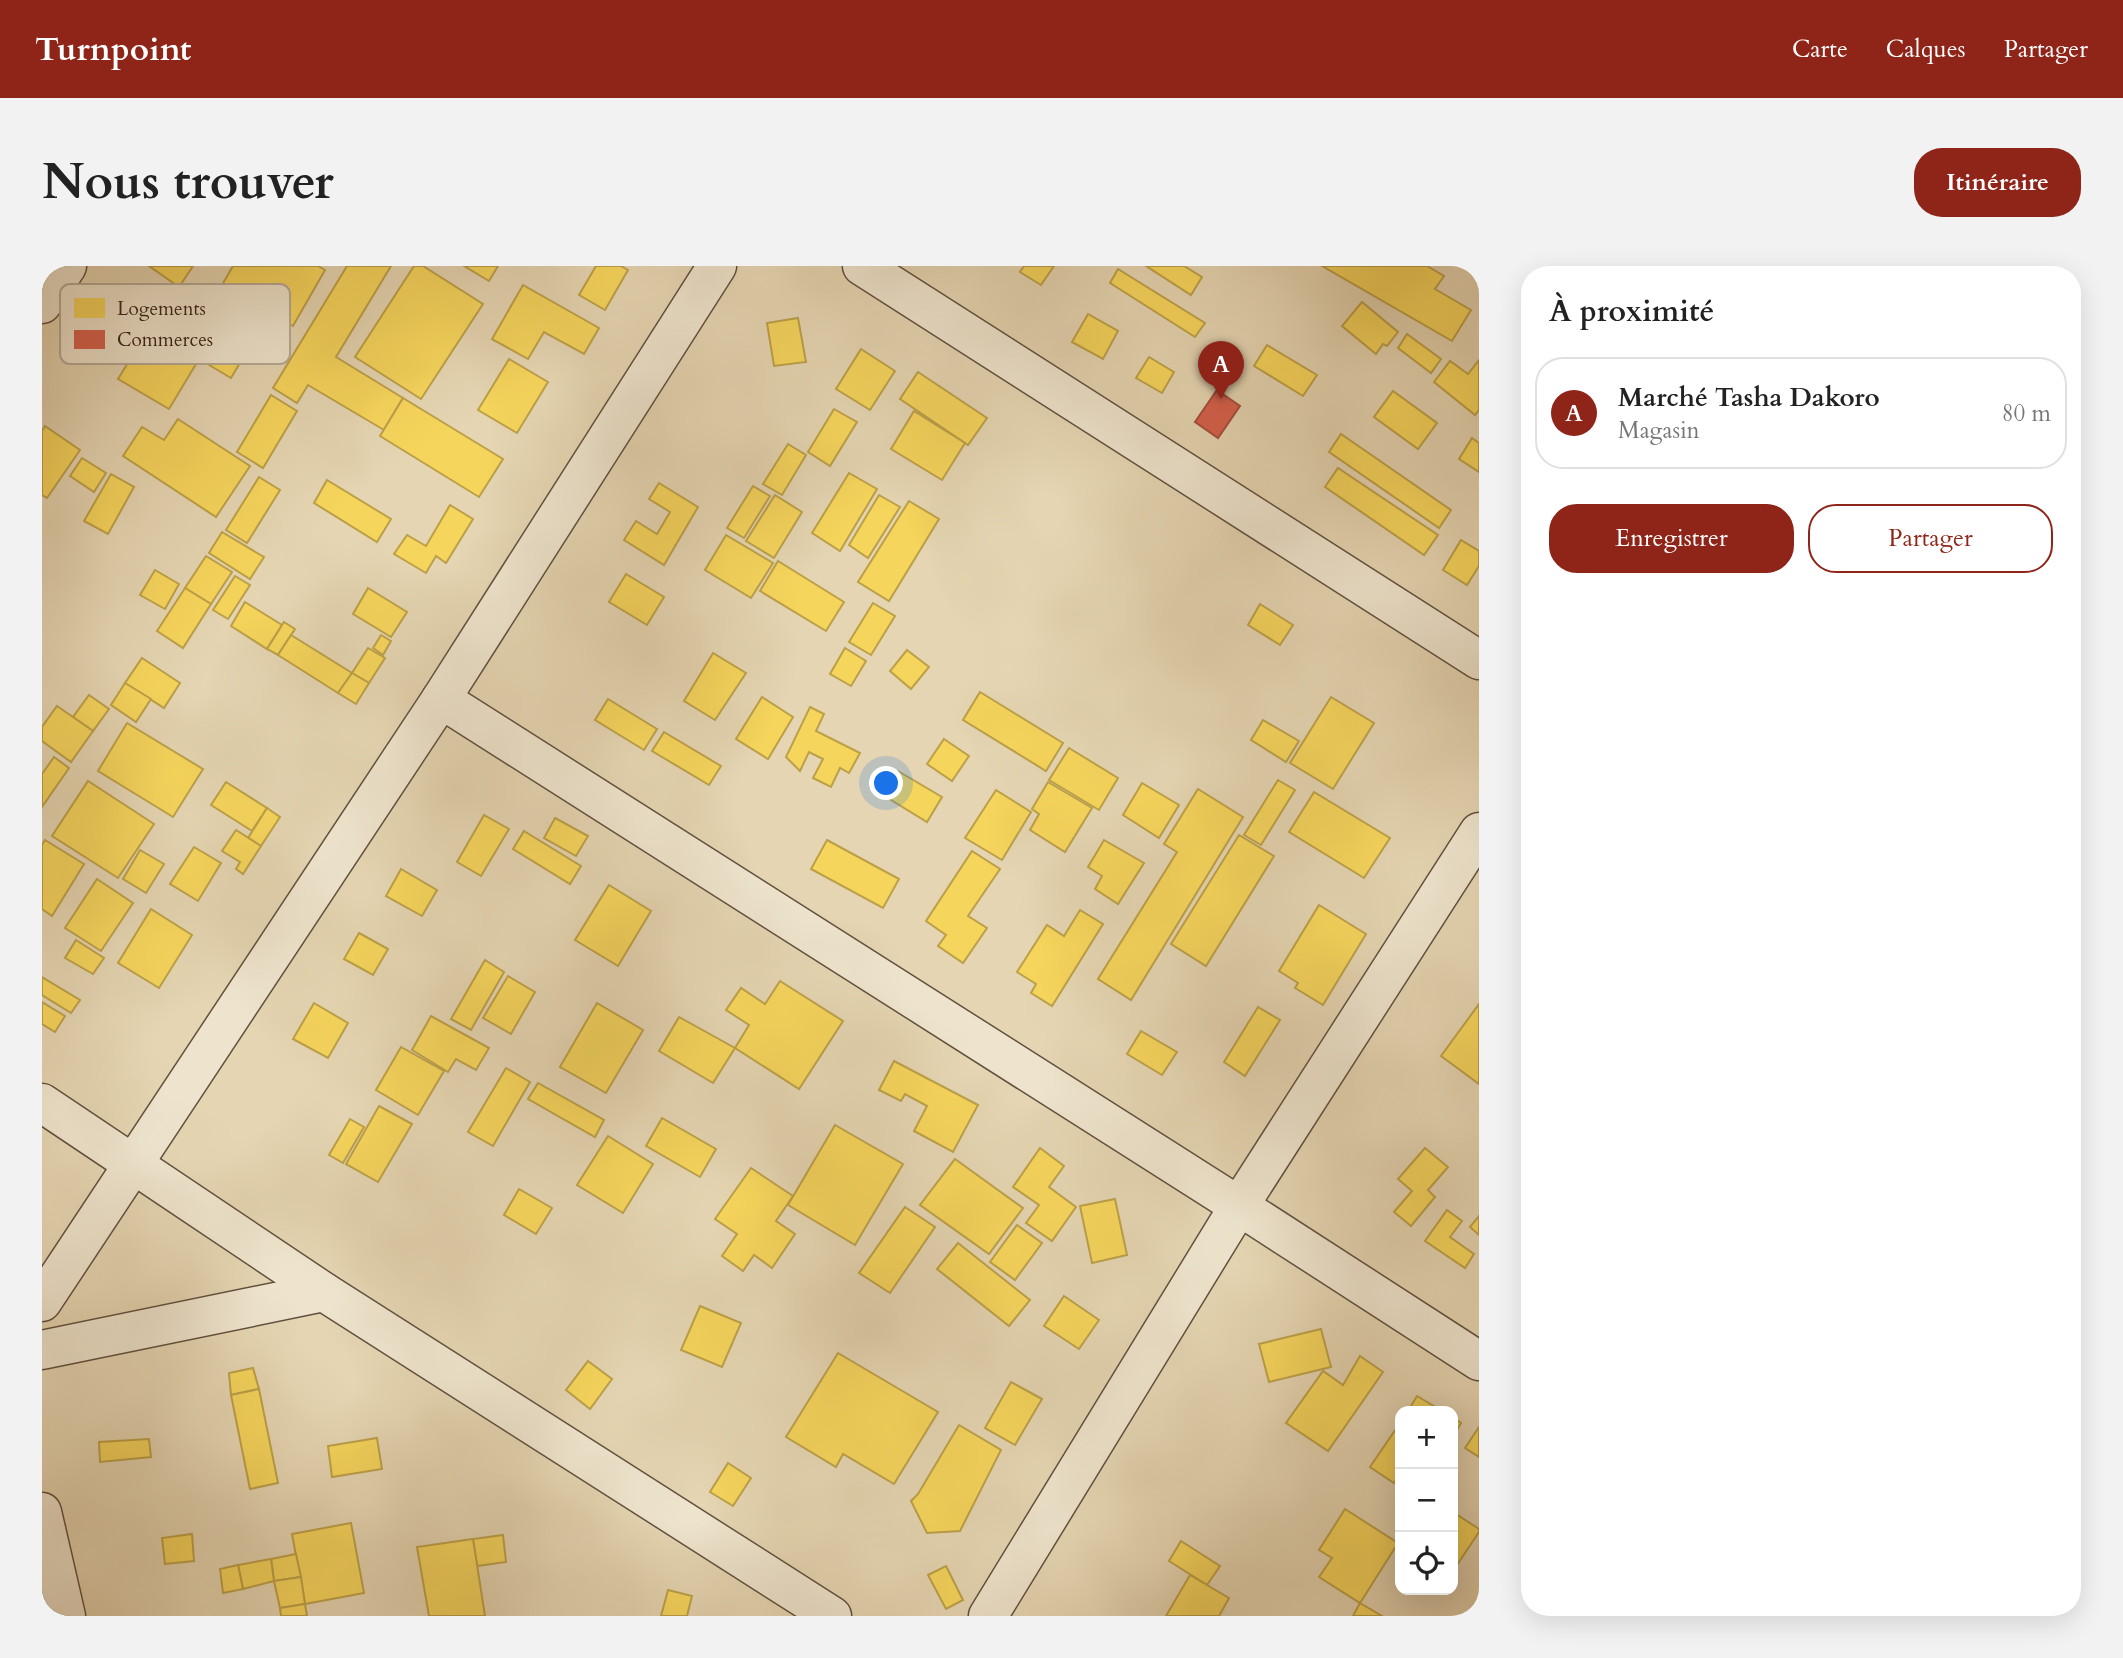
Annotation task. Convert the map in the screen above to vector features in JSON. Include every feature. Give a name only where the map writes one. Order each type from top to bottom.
[{"type":"street","points":[[42,304],[67,266]]},
{"type":"street","points":[[42,1302],[441,699],[717,266]]},
{"type":"street","points":[[862,266],[1479,660]]},
{"type":"street","points":[[441,699],[1479,1361]]},
{"type":"street","points":[[988,1616],[1239,1206],[1479,832]]},
{"type":"street","points":[[42,1103],[324,1292],[832,1616]]},
{"type":"street","points":[[42,1350],[324,1292]]},
{"type":"street","points":[[42,1512],[66,1616]]},
{"type":"building: Logements","points":[[149,266],[193,266],[181,284],[175,284]]},
{"type":"building: Logements","points":[[233,266],[318,266],[325,270],[293,326],[290,324],[290,284],[223,284]]},
{"type":"building: Logements","points":[[347,266],[391,266],[336,357],[403,398],[384,430],[308,385],[297,403],[273,388]]},
{"type":"building: Logements","points":[[414,266],[423,266],[483,304],[421,399],[355,357]]},
{"type":"building: Logements","points":[[464,266],[498,266],[489,281]]},
{"type":"building: Logements","points":[[596,266],[621,266],[628,270],[605,310],[579,295]]},
{"type":"building: Logements","points":[[1024,266],[1054,266],[1041,285],[1020,272]]},
{"type":"building: Logements","points":[[1146,266],[1184,266],[1202,277],[1191,295]]},
{"type":"building: Logements","points":[[1322,266],[1427,266],[1444,276],[1435,289],[1471,310],[1452,341]]},
{"type":"building: Logements","points":[[1118,269],[1205,323],[1195,337],[1110,283]]},
{"type":"building: Logements","points":[[523,285],[599,328],[584,354],[544,332],[528,359],[492,339]]},
{"type":"building: Logements","points":[[1362,302],[1398,332],[1387,346],[1383,344],[1376,354],[1342,326]]},
{"type":"building: Logements","points":[[1088,314],[1118,331],[1103,359],[1072,342]]},
{"type":"building: Logements","points":[[798,318],[806,362],[774,366],[767,323]]},
{"type":"building: Logements","points":[[1407,334],[1441,359],[1431,373],[1398,348]]},
{"type":"building: Logements","points":[[1267,345],[1317,375],[1303,396],[1254,366]]},
{"type":"building: Logements","points":[[861,349],[895,371],[870,410],[836,389]]},
{"type":"building: Logements","points":[[1149,357],[1174,372],[1162,393],[1136,378]]},
{"type":"building: Logements","points":[[509,359],[548,382],[517,433],[478,410]]},
{"type":"building: Logements","points":[[1479,360],[1479,410],[1475,415],[1434,382],[1450,361],[1468,374]]},
{"type":"building: Logements","points":[[127,364],[196,364],[169,409],[118,379]]},
{"type":"building: Logements","points":[[207,364],[239,364],[231,378]]},
{"type":"building: Logements","points":[[918,372],[987,418],[968,445],[900,399]]},
{"type":"building: Logements","points":[[1393,391],[1437,423],[1418,449],[1374,417]]},
{"type":"building: Logements","points":[[271,395],[297,411],[263,468],[237,452]]},
{"type":"building: Logements","points":[[403,398],[503,459],[479,497],[380,436]]},
{"type":"building: Logements","points":[[834,409],[857,422],[830,466],[808,452]]},
{"type":"building: Logements","points":[[914,411],[965,443],[942,480],[891,449]]},
{"type":"building: Logements","points":[[178,419],[250,466],[216,517],[123,456],[142,427],[164,440]]},
{"type":"building: Logements","points":[[45,426],[80,450],[47,498],[42,495],[42,431]]},
{"type":"building: Logements","points":[[1341,434],[1451,510],[1439,528],[1329,452]]},
{"type":"building: Logements","points":[[1472,438],[1479,443],[1479,472],[1459,459]]},
{"type":"building: Logements","points":[[788,444],[806,455],[782,495],[763,484]]},
{"type":"building: Logements","points":[[82,458],[106,473],[94,492],[70,476]]},
{"type":"building: Logements","points":[[1338,468],[1438,535],[1424,555],[1325,487]]},
{"type":"building: Logements","points":[[849,473],[877,489],[840,551],[812,533]]},
{"type":"building: Logements","points":[[111,474],[134,487],[108,534],[84,521]]},
{"type":"building: Logements","points":[[259,477],[280,490],[247,543],[226,530]]},
{"type":"building: Logements","points":[[327,480],[391,519],[377,542],[314,503]]},
{"type":"building: Logements","points":[[659,483],[698,507],[664,565],[624,540],[636,521],[657,534],[670,512],[649,499]]},
{"type":"building: Logements","points":[[753,486],[770,496],[744,538],[727,528]]},
{"type":"building: Logements","points":[[775,495],[802,512],[774,558],[746,541]]},
{"type":"building: Logements","points":[[879,495],[900,507],[868,558],[849,545]]},
{"type":"building: Logements","points":[[909,501],[939,519],[889,601],[858,582]]},
{"type":"building: Logements","points":[[450,505],[473,519],[446,563],[436,556],[426,573],[394,554],[407,535],[426,546]]},
{"type":"building: Logements","points":[[222,532],[264,557],[250,579],[209,553]]},
{"type":"building: Logements","points":[[726,535],[773,563],[751,598],[705,570]]},
{"type":"building: Logements","points":[[1461,540],[1479,551],[1479,566],[1467,585],[1443,570]]},
{"type":"building: Logements","points":[[206,556],[232,572],[211,604],[185,588]]},
{"type":"building: Logements","points":[[778,561],[844,602],[826,631],[760,591]]},
{"type":"building: Logements","points":[[155,570],[179,584],[165,609],[140,595]]},
{"type":"building: Logements","points":[[626,574],[664,597],[647,625],[609,602]]},
{"type":"building: Logements","points":[[235,576],[250,585],[228,619],[213,610]]},
{"type":"building: Logements","points":[[185,588],[211,604],[183,648],[157,631]]},
{"type":"building: Logements","points":[[368,588],[407,612],[391,637],[353,614]]},
{"type":"building: Logements","points":[[245,602],[282,625],[267,649],[231,626]]},
{"type":"building: Logements","points":[[873,603],[895,616],[871,655],[849,642]]},
{"type":"building: Logements","points":[[1260,604],[1293,625],[1280,645],[1248,625]]},
{"type":"building: Logements","points":[[284,622],[295,629],[278,655],[267,649]]},
{"type":"building: Logements","points":[[291,635],[352,673],[338,693],[278,655]]},
{"type":"building: Logements","points":[[381,635],[391,641],[383,655],[373,648]]},
{"type":"building: Logements","points":[[368,648],[385,658],[369,683],[352,673]]},
{"type":"building: Logements","points":[[845,648],[866,661],[851,686],[830,674]]},
{"type":"building: Logements","points":[[907,650],[929,667],[911,689],[890,671]]},
{"type":"building: Logements","points":[[713,653],[746,673],[715,720],[684,701]]},
{"type":"building: Logements","points":[[142,658],[180,683],[164,708],[125,683]]},
{"type":"building: Logements","points":[[352,673],[369,683],[356,704],[338,693]]},
{"type":"building: Logements","points":[[125,683],[151,699],[136,722],[111,705]]},
{"type":"building: Logements","points":[[980,692],[1063,743],[1046,771],[963,720]]},
{"type":"building: Logements","points":[[89,695],[109,709],[93,731],[73,717]]},
{"type":"building: Logements","points":[[762,697],[793,717],[768,759],[736,739]]},
{"type":"building: Logements","points":[[1331,697],[1374,723],[1333,789],[1290,763]]},
{"type":"building: Logements","points":[[608,699],[657,729],[644,750],[595,720]]},
{"type":"building: Logements","points":[[57,706],[93,731],[71,762],[42,741],[42,727]]},
{"type":"building: Logements","points":[[810,707],[824,714],[816,731],[860,753],[849,773],[840,768],[831,787],[813,778],[823,759],[809,752],[800,771],[786,757]]},
{"type":"building: Logements","points":[[1263,720],[1299,741],[1286,762],[1251,740]]},
{"type":"building: Logements","points":[[127,723],[203,769],[173,817],[98,771]]},
{"type":"building: Logements","points":[[664,732],[721,766],[709,785],[652,751]]},
{"type":"building: Logements","points":[[944,739],[969,756],[952,781],[927,764]]},
{"type":"building: Logements","points":[[1069,748],[1118,778],[1099,810],[1049,780]]},
{"type":"building: Logements","points":[[54,757],[69,768],[42,807],[42,774]]},
{"type":"building: Logements","points":[[898,771],[942,797],[927,822],[883,795]]},
{"type":"building: Logements","points":[[1278,780],[1295,790],[1261,845],[1244,835]]},
{"type":"building: Logements","points":[[88,781],[154,824],[118,878],[52,836]]},
{"type":"building: Logements","points":[[226,782],[267,808],[252,831],[211,805]]},
{"type":"building: Logements","points":[[1048,782],[1092,808],[1065,852],[1030,830],[1039,814],[1032,809]]},
{"type":"building: Logements","points":[[1142,783],[1179,805],[1159,838],[1123,815]]},
{"type":"building: Logements","points":[[1198,789],[1243,817],[1131,1000],[1098,979],[1177,852],[1164,844]]},
{"type":"building: Logements","points":[[996,790],[1031,812],[1002,860],[965,838]]},
{"type":"building: Logements","points":[[1314,792],[1390,838],[1364,878],[1289,832]]},
{"type":"building: Logements","points":[[267,808],[280,817],[261,846],[248,838]]},
{"type":"building: Logements","points":[[484,815],[509,829],[481,876],[457,862]]},
{"type":"building: Logements","points":[[555,818],[588,836],[576,856],[544,838]]},
{"type":"building: Logements","points":[[236,830],[261,846],[243,874],[236,869],[240,862],[222,851]]},
{"type":"building: Logements","points":[[524,831],[581,866],[570,884],[513,849]]},
{"type":"building: Logements","points":[[1239,835],[1274,856],[1206,966],[1171,944]]},
{"type":"building: Logements","points":[[45,840],[84,864],[52,916],[42,909],[42,845]]},
{"type":"building: Logements","points":[[827,840],[899,879],[883,908],[811,869]]},
{"type":"building: Logements","points":[[1104,840],[1144,863],[1118,904],[1095,889],[1102,876],[1088,867]]},
{"type":"building: Logements","points":[[194,847],[221,863],[198,901],[170,884]]},
{"type":"building: Logements","points":[[140,850],[164,864],[146,893],[123,879]]},
{"type":"building: Logements","points":[[972,851],[1000,869],[968,916],[987,928],[963,963],[938,946],[946,935],[926,921]]},
{"type":"building: Logements","points":[[401,869],[437,890],[422,916],[386,896]]},
{"type":"building: Logements","points":[[97,879],[133,903],[101,951],[65,928]]},
{"type":"building: Logements","points":[[609,885],[651,911],[618,966],[575,940]]},
{"type":"building: Logements","points":[[1319,905],[1366,934],[1323,1005],[1295,988],[1298,983],[1279,971]]},
{"type":"building: Logements","points":[[151,909],[192,935],[159,988],[118,963]]},
{"type":"building: Logements","points":[[1080,910],[1103,924],[1052,1006],[1031,993],[1036,984],[1017,972],[1047,925],[1064,936]]},
{"type":"building: Logements","points":[[359,933],[388,949],[373,975],[344,959]]},
{"type":"building: Logements","points":[[76,940],[104,958],[93,974],[65,958]]},
{"type":"building: Logements","points":[[485,960],[504,972],[471,1030],[451,1019]]},
{"type":"building: Logements","points":[[508,976],[535,992],[511,1034],[483,1018]]},
{"type":"building: Logements","points":[[42,977],[80,1000],[71,1013],[42,995]]},
{"type":"building: Logements","points":[[780,981],[843,1021],[799,1089],[735,1048],[749,1025],[726,1010],[741,988],[765,1004]]},
{"type":"building: Logements","points":[[42,1002],[65,1016],[55,1032],[42,1024]]},
{"type":"building: Logements","points":[[314,1003],[348,1023],[328,1058],[293,1039]]},
{"type":"building: Logements","points":[[597,1003],[643,1030],[606,1093],[560,1067]]},
{"type":"building: Logements","points":[[1479,1004],[1479,1084],[1441,1056]]},
{"type":"building: Logements","points":[[1258,1007],[1280,1020],[1245,1076],[1224,1062]]},
{"type":"building: Logements","points":[[431,1016],[489,1048],[476,1070],[456,1059],[448,1072],[412,1050]]},
{"type":"building: Logements","points":[[679,1017],[735,1048],[713,1083],[659,1051]]},
{"type":"building: Logements","points":[[1141,1031],[1177,1052],[1162,1075],[1127,1054]]},
{"type":"building: Logements","points":[[401,1047],[444,1071],[418,1115],[376,1090]]},
{"type":"building: Logements","points":[[894,1061],[978,1105],[953,1152],[914,1131],[927,1106],[905,1094],[901,1101],[879,1090]]},
{"type":"building: Logements","points":[[506,1068],[530,1082],[493,1146],[468,1132]]},
{"type":"building: Logements","points":[[538,1083],[604,1120],[595,1137],[528,1099]]},
{"type":"building: Logements","points":[[379,1106],[412,1124],[378,1182],[346,1164]]},
{"type":"building: Logements","points":[[662,1118],[716,1149],[700,1177],[646,1146]]},
{"type":"building: Logements","points":[[350,1119],[364,1127],[343,1163],[329,1155]]},
{"type":"building: Logements","points":[[835,1125],[903,1164],[855,1245],[788,1205]]},
{"type":"building: Logements","points":[[608,1136],[653,1164],[623,1213],[577,1185]]},
{"type":"building: Logements","points":[[1040,1148],[1064,1166],[1049,1187],[1076,1207],[1052,1241],[1026,1223],[1039,1205],[1013,1187]]},
{"type":"building: Logements","points":[[1425,1148],[1448,1167],[1428,1190],[1435,1197],[1411,1226],[1394,1212],[1412,1191],[1398,1179]]},
{"type":"building: Logements","points":[[955,1159],[1023,1208],[989,1254],[920,1205]]},
{"type":"building: Logements","points":[[751,1168],[793,1196],[776,1221],[795,1234],[772,1268],[754,1255],[743,1271],[722,1256],[737,1234],[715,1219]]},
{"type":"building: Logements","points":[[519,1189],[552,1208],[536,1234],[504,1215]]},
{"type":"building: Logements","points":[[1115,1199],[1127,1255],[1092,1263],[1080,1206]]},
{"type":"building: Logements","points":[[905,1207],[935,1227],[890,1293],[859,1273]]},
{"type":"building: Logements","points":[[1447,1210],[1462,1221],[1450,1237],[1474,1254],[1465,1268],[1425,1241]]},
{"type":"building: Logements","points":[[1479,1216],[1479,1235],[1470,1227]]},
{"type":"building: Logements","points":[[1017,1225],[1042,1243],[1015,1280],[990,1262]]},
{"type":"building: Logements","points":[[958,1243],[1030,1300],[1009,1326],[937,1269]]},
{"type":"building: Logements","points":[[1064,1296],[1099,1320],[1079,1349],[1044,1326]]},
{"type":"building: Logements","points":[[700,1306],[741,1323],[722,1367],[681,1350]]},
{"type":"building: Logements","points":[[1321,1329],[1331,1367],[1269,1382],[1259,1344]]},
{"type":"building: Logements","points":[[838,1353],[938,1412],[894,1484],[843,1454],[836,1467],[786,1437]]},
{"type":"building: Logements","points":[[1360,1356],[1383,1372],[1328,1451],[1286,1423],[1323,1371],[1343,1385]]},
{"type":"building: Logements","points":[[588,1361],[612,1379],[590,1409],[566,1390]]},
{"type":"building: Logements","points":[[253,1368],[259,1389],[231,1395],[229,1373]]},
{"type":"building: Logements","points":[[1011,1382],[1042,1399],[1015,1445],[985,1428]]},
{"type":"building: Logements","points":[[259,1389],[278,1483],[250,1489],[231,1395]]},
{"type":"building: Logements","points":[[1417,1396],[1434,1406],[1411,1406]]},
{"type":"building: Logements","points":[[959,1425],[1001,1450],[960,1531],[927,1533],[911,1501],[918,1494]]},
{"type":"building: Logements","points":[[1479,1427],[1479,1457],[1465,1448]]},
{"type":"building: Logements","points":[[1395,1430],[1394,1483],[1370,1467]]},
{"type":"building: Logements","points":[[377,1438],[382,1469],[332,1477],[328,1446]]},
{"type":"building: Logements","points":[[149,1439],[151,1457],[100,1462],[99,1442]]},
{"type":"building: Logements","points":[[728,1463],[751,1478],[733,1506],[710,1492]]},
{"type":"building: Logements","points":[[1345,1509],[1395,1541],[1395,1548],[1360,1603],[1319,1577],[1332,1558],[1319,1550]]},
{"type":"building: Logements","points":[[1458,1515],[1479,1529],[1458,1564]]},
{"type":"building: Logements","points":[[351,1523],[364,1593],[305,1604],[292,1534]]},
{"type":"building: Logements","points":[[192,1534],[194,1561],[165,1564],[162,1538]]},
{"type":"building: Logements","points":[[503,1535],[506,1562],[477,1566],[473,1539]]},
{"type":"building: Logements","points":[[473,1539],[485,1616],[429,1616],[417,1547]]},
{"type":"building: Logements","points":[[1181,1541],[1220,1566],[1207,1585],[1169,1561]]},
{"type":"building: Logements","points":[[296,1554],[301,1577],[274,1581],[271,1559]]},
{"type":"building: Logements","points":[[271,1559],[274,1581],[243,1589],[238,1565]]},
{"type":"building: Logements","points":[[238,1565],[243,1589],[223,1593],[220,1569]]},
{"type":"building: Logements","points":[[946,1566],[963,1600],[946,1609],[928,1575]]},
{"type":"building: Logements","points":[[1190,1575],[1229,1598],[1219,1616],[1166,1616]]},
{"type":"building: Logements","points":[[301,1577],[305,1604],[280,1608],[274,1581]]},
{"type":"building: Logements","points":[[668,1590],[692,1596],[687,1616],[661,1616]]},
{"type":"building: Logements","points":[[1360,1603],[1382,1616],[1353,1616]]},
{"type":"building: Logements","points":[[305,1604],[307,1616],[281,1616],[280,1608]]},
{"type":"building: Commerces","points":[[1217,390],[1240,406],[1218,438],[1195,422]]},
{"type":"place","name":"Marché Tasha Dakoro","points":[[1221,399]]}]
